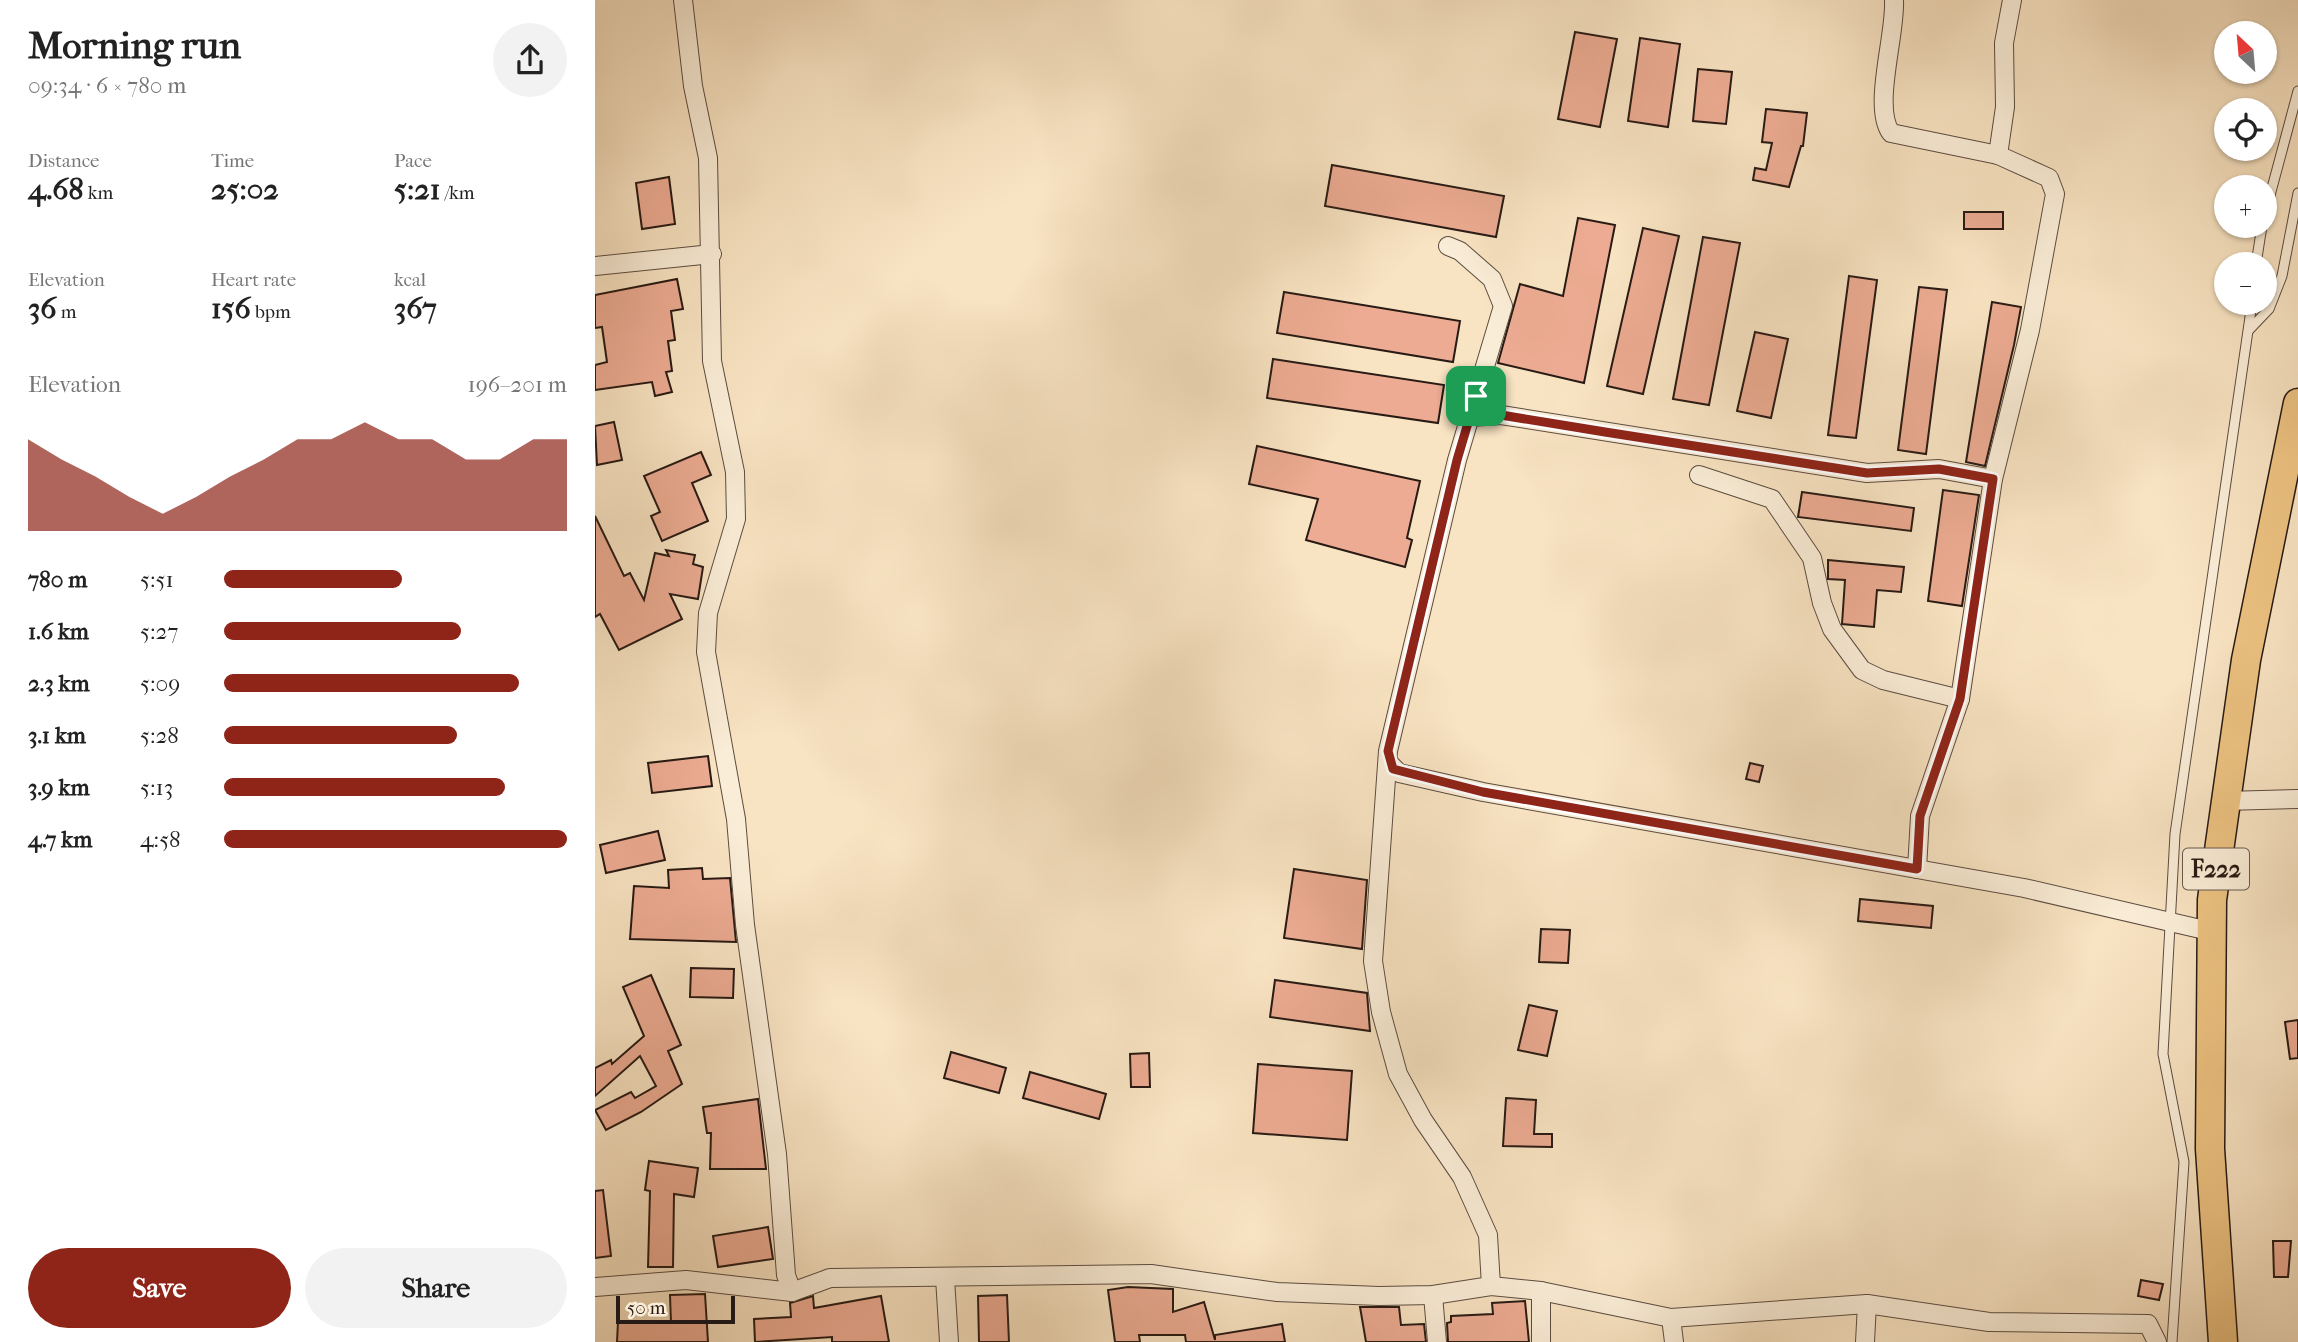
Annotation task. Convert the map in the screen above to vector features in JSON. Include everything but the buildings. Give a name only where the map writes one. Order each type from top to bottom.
[{"type":"main road","name":"F222","points":[[2223,1342],[2210,1149],[2209,931],[2246,660],[2298,402]]},
{"type":"street","points":[[683,0],[693,86],[708,158],[712,254],[708,280],[712,361],[735,472],[736,519],[708,613],[706,652],[736,819],[745,925],[777,1154],[786,1275],[792,1292]]},
{"type":"street","points":[[1894,0],[1895,24],[1883,107],[1886,126],[1891,133],[1998,155],[2049,178],[2055,194],[2031,330],[1993,479],[1960,699],[1920,816],[1917,869]]},
{"type":"street","points":[[1998,155],[2005,107],[2004,43],[2012,0]]},
{"type":"street","points":[[1448,246],[1492,279],[1503,306],[1470,417],[1388,751],[1390,764],[1373,961],[1381,1012],[1398,1074],[1423,1120],[1462,1177],[1490,1240],[1491,1286]]},
{"type":"street","points":[[595,266],[712,254]]},
{"type":"street","points":[[1476,396],[1501,415]]},
{"type":"street","points":[[1470,417],[1501,415],[1867,473],[1939,469],[1993,479]]},
{"type":"street","points":[[1699,475],[1772,499],[1812,558],[1822,603],[1832,629],[1862,670],[1883,680],[1960,699]]},
{"type":"street","points":[[1390,764],[1399,773],[1483,792],[2024,888],[2209,931]]},
{"type":"street","points":[[2225,801],[2298,799]]},
{"type":"street","points":[[595,1287],[686,1280],[792,1292],[830,1278],[1151,1274],[1277,1292],[1433,1295],[1491,1286],[1541,1292],[1671,1318],[1867,1304],[1989,1322],[2148,1324],[2157,1342]]},
{"type":"street","points":[[945,1278],[949,1342]]},
{"type":"street","points":[[1541,1292],[1541,1342]]},
{"type":"street","points":[[1433,1295],[1437,1342]]},
{"type":"street","points":[[1865,1342],[1867,1304]]},
{"type":"street","points":[[1671,1318],[1674,1342]]},
{"type":"lane","points":[[2275,175],[2298,91]]},
{"type":"lane","points":[[2249,330],[2269,309],[2282,276],[2298,193]]},
{"type":"lane","points":[[2172,1342],[2184,1162],[2163,1054],[2175,834],[2251,315]]},
{"type":"route","points":[[1476,396],[1501,415],[1605,432],[1867,473],[1939,469],[1993,479],[1960,699],[1920,816],[1917,869],[1483,792],[1399,773],[1393,769],[1388,751],[1457,460],[1476,396]]}]
